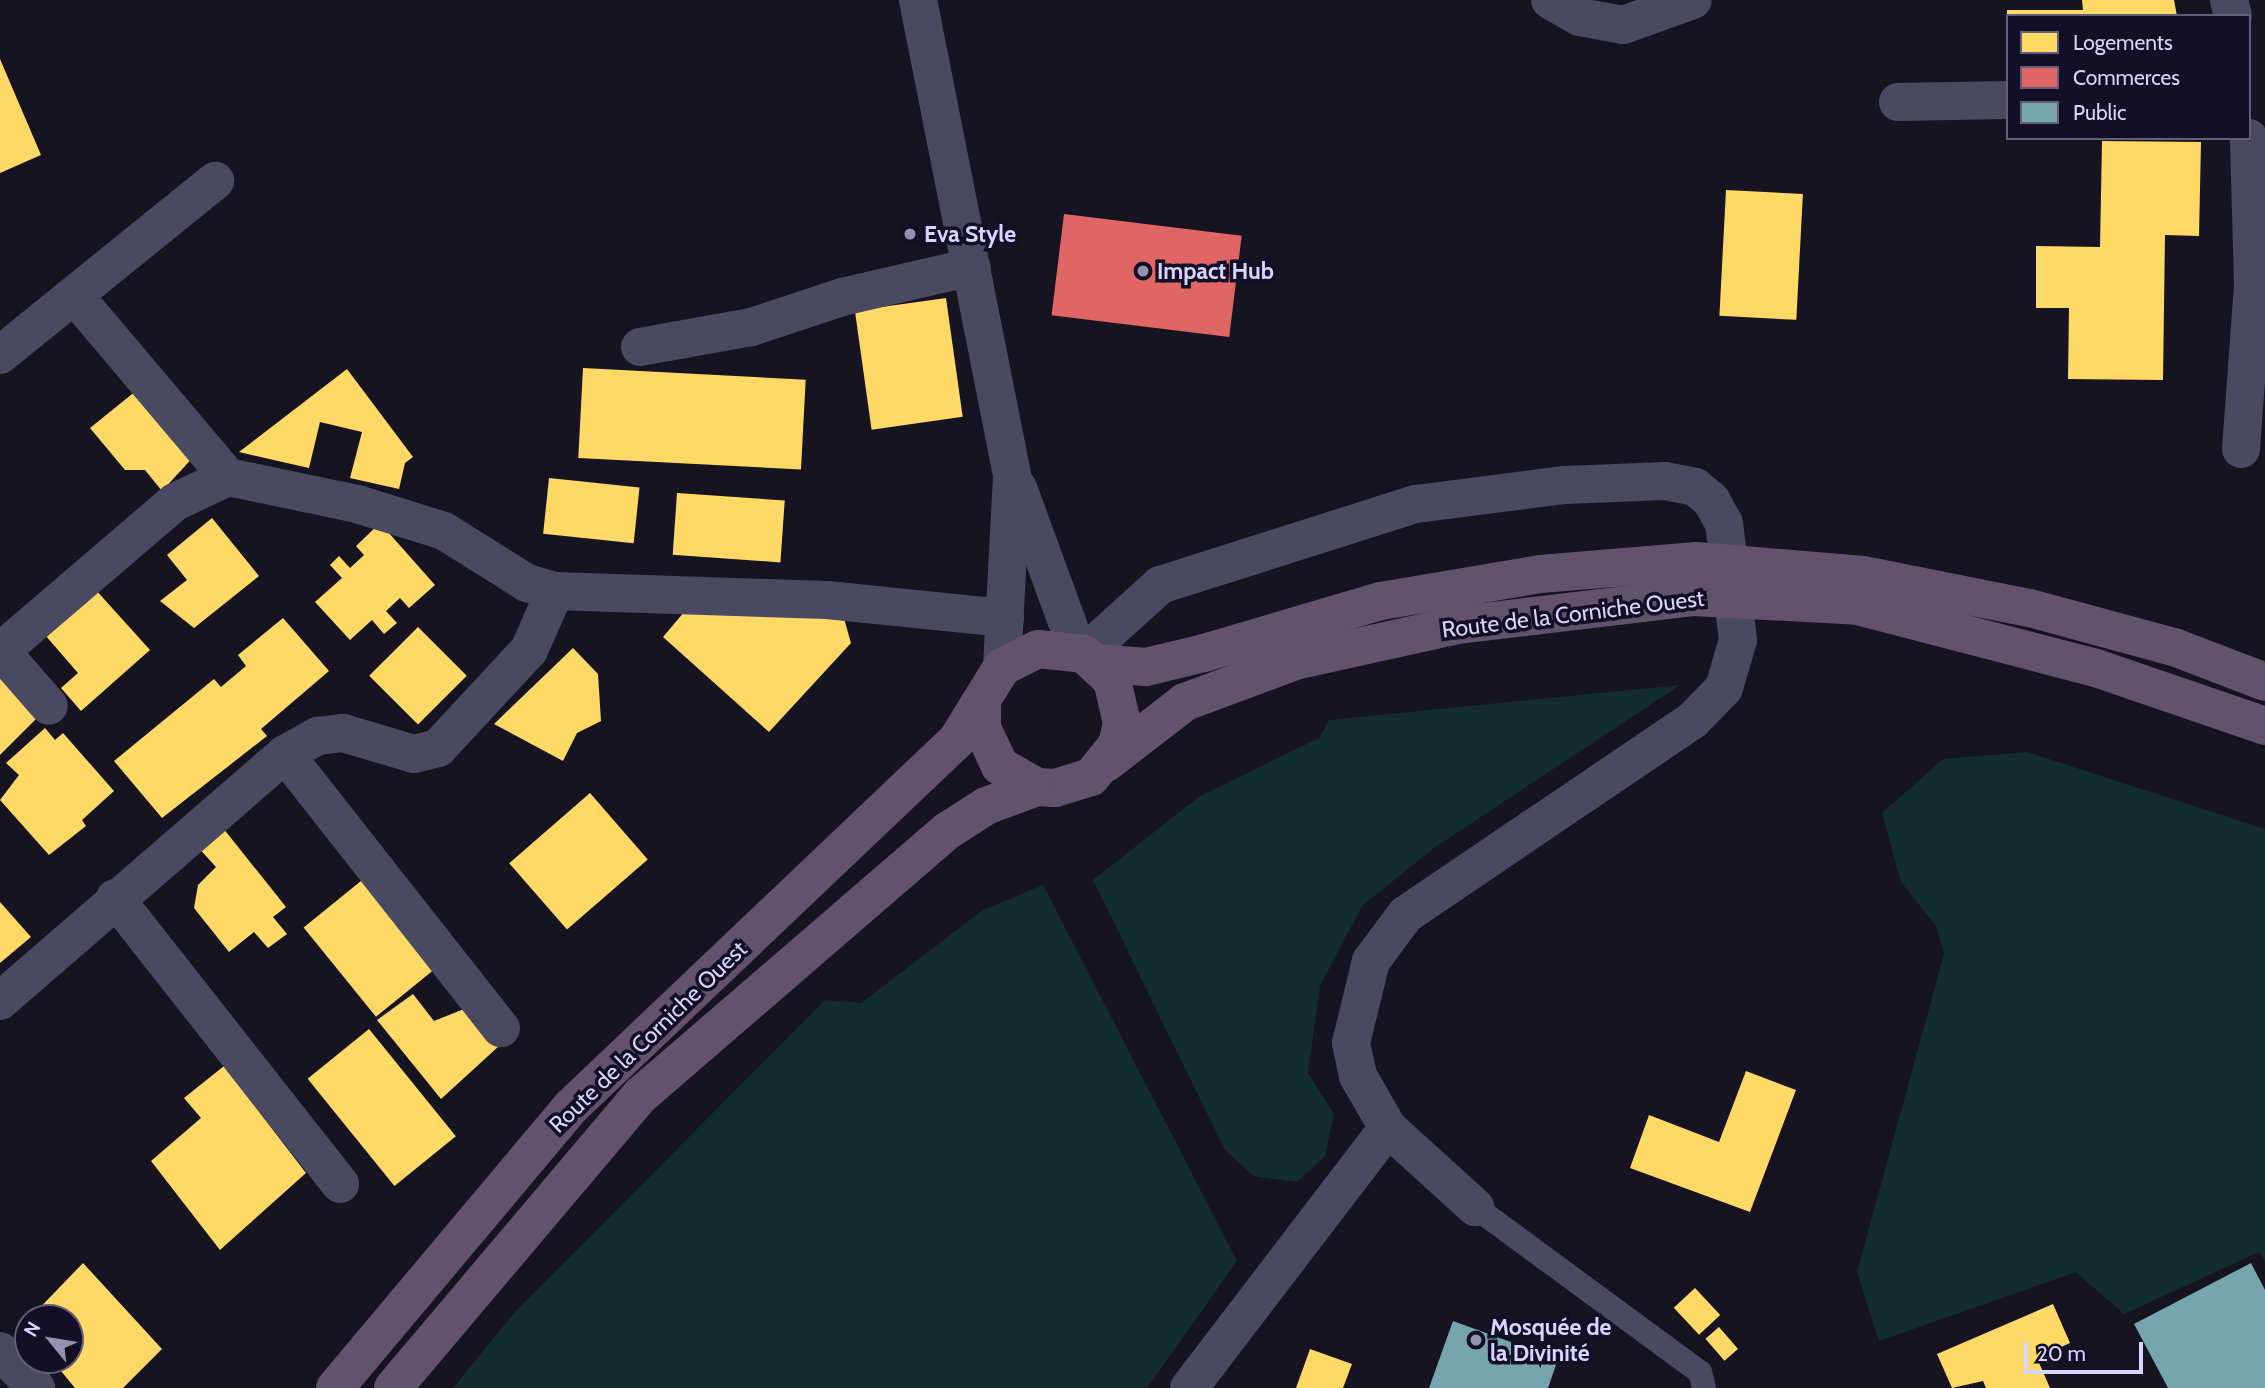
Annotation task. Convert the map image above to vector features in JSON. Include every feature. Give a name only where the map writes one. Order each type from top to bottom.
[{"type":"highway","name":"Route de la Corniche Ouest","points":[[1086,656],[1146,667],[1204,653],[1381,601],[1541,574],[1696,561],[1863,575],[2030,608],[2174,647],[2265,682]]},
{"type":"highway","name":"Route de la Corniche Ouest","points":[[1105,764],[1185,702],[1295,661],[1458,625],[1694,597],[1858,606],[2096,668],[2265,726]]},
{"type":"highway","points":[[1038,649],[1086,656],[1120,700],[1116,745],[1105,764],[1074,785],[1037,787],[1000,766],[982,728],[982,707],[1002,667],[1038,649]]},
{"type":"highway","name":"Route de la Corniche Ouest","points":[[335,1388],[572,1106],[932,765],[982,707]]},
{"type":"highway","name":"Route de la Corniche Ouest","points":[[393,1388],[641,1095],[947,831],[986,806],[1037,787]]},
{"type":"street","points":[[918,0],[1012,476],[1002,667]]},
{"type":"street","points":[[1550,0],[1580,17],[1623,25],[1693,0]]},
{"type":"street","points":[[1898,102],[2006,100]]},
{"type":"street","points":[[2241,449],[2253,284],[2249,140]]},
{"type":"street","points":[[0,355],[215,181]]},
{"type":"street","points":[[640,347],[751,327],[842,297],[972,267]]},
{"type":"street","points":[[74,295],[228,477]]},
{"type":"street","points":[[1012,476],[1046,550],[1086,656],[1160,585],[1416,504],[1565,485],[1665,481],[1695,487],[1711,500],[1724,523],[1738,640],[1724,688],[1693,720],[1406,915],[1371,961],[1351,1043],[1357,1076],[1388,1128],[1475,1207]]},
{"type":"street","points":[[49,706],[0,651],[175,502],[228,477],[357,504],[444,531],[527,583],[555,591],[827,600],[1005,618]]},
{"type":"street","points":[[0,1001],[115,898],[285,754],[318,736],[343,733],[414,754],[438,748],[529,650],[555,591]]},
{"type":"street","points":[[285,754],[501,1028]]},
{"type":"street","points":[[115,898],[340,1184]]},
{"type":"street","points":[[1189,1388],[1388,1128]]},
{"type":"street","points":[[0,1351],[36,1388]]},
{"type":"lane","points":[[1475,1207],[1700,1372],[1704,1388]]},
{"type":"green space","points":[[1680,685],[1434,848],[1362,906],[1320,986],[1308,1073],[1334,1114],[1325,1156],[1297,1182],[1254,1176],[1225,1150],[1093,880],[1200,796],[1319,738],[1329,720]]},
{"type":"green space","points":[[2027,752],[2265,829],[2265,1261],[2259,1252],[2124,1314],[2076,1272],[1879,1341],[1857,1272],[1944,954],[1936,926],[1901,882],[1882,813],[1943,759]]},
{"type":"green space","points":[[1043,885],[1237,1261],[1147,1388],[453,1388],[514,1313],[825,1000],[861,1003],[983,910]]},
{"type":"building: Logements","points":[[2082,0],[2174,0],[2177,14],[2007,14],[2007,10],[2083,10]]},
{"type":"building: Logements","points":[[0,59],[41,155],[0,173]]},
{"type":"building: Logements","points":[[2102,141],[2201,142],[2199,236],[2165,235],[2163,380],[2068,379],[2069,308],[2036,308],[2036,246],[2100,247]]},
{"type":"building: Logements","points":[[1726,190],[1803,194],[1796,320],[1719,316]]},
{"type":"building: Logements","points":[[946,298],[963,417],[872,430],[855,311]]},
{"type":"building: Logements","points":[[583,368],[806,380],[801,470],[578,458]]},
{"type":"building: Logements","points":[[347,369],[413,457],[405,463],[399,489],[350,478],[362,432],[320,422],[309,468],[239,452]]},
{"type":"building: Logements","points":[[142,386],[197,453],[162,491],[145,470],[125,470],[90,428]]},
{"type":"building: Logements","points":[[549,478],[640,488],[634,543],[543,534]]},
{"type":"building: Logements","points":[[677,493],[785,501],[780,562],[673,555]]},
{"type":"building: Logements","points":[[212,518],[259,576],[194,628],[160,601],[187,580],[167,555]]},
{"type":"building: Logements","points":[[380,523],[435,585],[409,608],[400,598],[386,611],[397,623],[384,634],[372,620],[350,640],[315,602],[342,578],[330,565],[339,556],[350,568],[364,555],[356,546]]},
{"type":"building: Logements","points":[[95,589],[150,650],[81,711],[61,688],[78,673],[45,635]]},
{"type":"building: Logements","points":[[690,605],[843,615],[851,643],[769,732],[663,637]]},
{"type":"building: Logements","points":[[283,618],[329,671],[261,729],[267,736],[162,818],[114,761],[214,679],[221,687],[246,666],[238,655]]},
{"type":"building: Logements","points":[[418,627],[467,676],[418,725],[369,676]]},
{"type":"building: Logements","points":[[573,648],[598,674],[601,721],[577,733],[563,761],[494,724]]},
{"type":"building: Logements","points":[[0,673],[40,715],[0,755]]},
{"type":"building: Logements","points":[[45,728],[55,740],[63,733],[114,791],[82,820],[86,826],[49,855],[0,800],[19,775],[6,763]]},
{"type":"building: Logements","points":[[590,793],[648,859],[567,930],[509,863]]},
{"type":"building: Logements","points":[[223,828],[286,907],[273,917],[287,934],[268,948],[254,932],[229,952],[194,908],[198,885],[216,867],[196,845]]},
{"type":"building: Logements","points":[[372,872],[444,961],[376,1017],[304,927]]},
{"type":"building: Logements","points":[[0,902],[31,937],[0,963]]},
{"type":"building: Logements","points":[[413,994],[434,1021],[469,1007],[499,1046],[441,1099],[377,1020]]},
{"type":"building: Logements","points":[[369,1029],[456,1136],[394,1186],[308,1079]]},
{"type":"building: Logements","points":[[224,1066],[306,1173],[220,1250],[151,1161],[201,1118],[184,1098]]},
{"type":"building: Logements","points":[[1746,1071],[1796,1090],[1750,1212],[1630,1168],[1649,1115],[1719,1142]]},
{"type":"building: Logements","points":[[83,1263],[162,1349],[123,1388],[75,1388],[64,1374],[84,1374],[84,1304],[43,1304]]},
{"type":"building: Logements","points":[[1695,1288],[1720,1315],[1699,1335],[1674,1308]]},
{"type":"building: Logements","points":[[2053,1304],[2070,1343],[2037,1358],[2050,1388],[1986,1388],[1983,1381],[1952,1388],[1937,1354]]},
{"type":"building: Logements","points":[[1719,1327],[1738,1349],[1724,1361],[1705,1339]]},
{"type":"building: Logements","points":[[1310,1349],[1352,1364],[1343,1388],[1296,1388]]},
{"type":"building: Commerces","points":[[1064,214],[1242,236],[1229,337],[1052,315]]},
{"type":"building: Public","points":[[2251,1263],[2265,1290],[2265,1388],[2168,1388],[2134,1324]]},
{"type":"building: Public","name":"Mosquée de la Divinité","points":[[1453,1321],[1558,1359],[1548,1388],[1429,1388]]},
{"type":"place","name":"Eva Style","points":[[910,234]]},
{"type":"place","name":"Impact Hub","points":[[1143,271]]},
{"type":"place","name":"Mosquée de la Divinité","points":[[1476,1340]]}]
